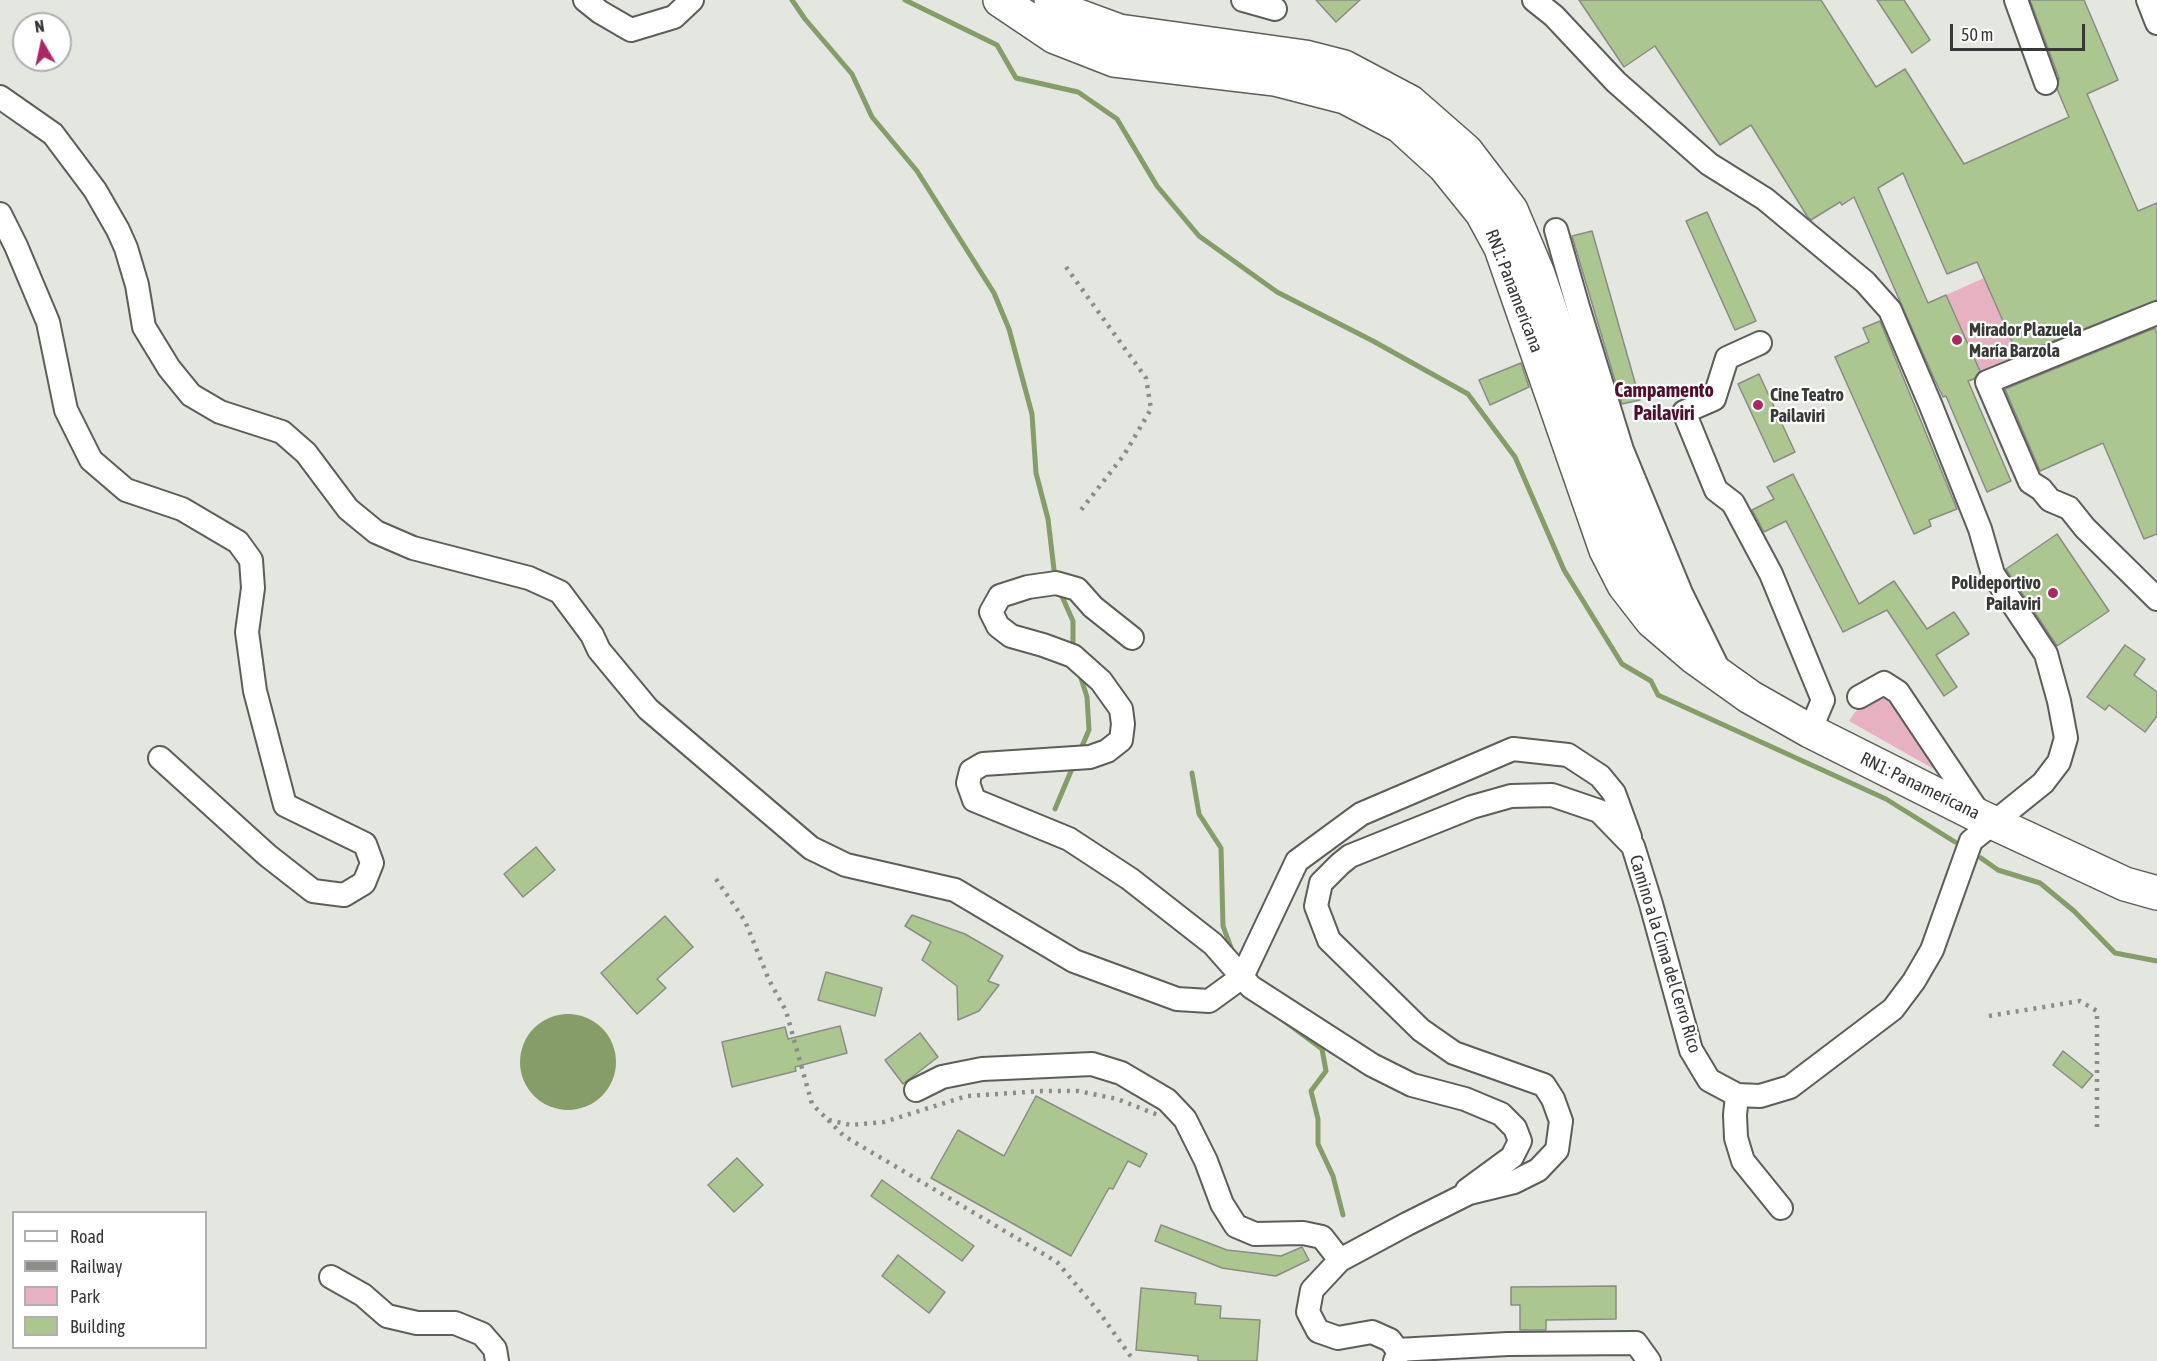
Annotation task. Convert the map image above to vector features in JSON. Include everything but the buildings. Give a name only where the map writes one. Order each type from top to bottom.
[{"type":"highway","name":"RN1: Panamericana","points":[[1000,0],[1055,37],[1113,60],[1275,79],[1345,97],[1400,126],[1444,166],[1482,213],[1501,248],[1606,550],[1624,585],[1652,621],[1694,657],[1749,697],[1810,731],[1987,820],[2125,884],[2157,893]]},
{"type":"highway","name":"RN1: Panamericana","points":[[1051,0],[1073,14],[1119,31],[1305,57],[1344,67],[1410,102],[1466,151],[1511,210],[1538,274],[1619,514],[1651,580],[1694,657]]},
{"type":"street","points":[[585,0],[600,12],[631,30],[674,16],[692,0]]},
{"type":"street","points":[[1243,0],[1275,9]]},
{"type":"street","points":[[1534,0],[1554,16],[1616,82],[1709,164],[1765,199],[1865,282],[1890,310],[1931,405],[1980,529],[1994,574],[2046,654],[2059,701],[2066,738],[2059,762],[2043,783],[1987,820],[1971,841],[1932,950],[1914,981],[1893,1009],[1790,1087],[1760,1096],[1737,1095],[1736,1138],[1743,1161],[1781,1208]]},
{"type":"street","points":[[2016,0],[2046,83]]},
{"type":"street","points":[[2148,0],[2157,23]]},
{"type":"street","points":[[0,97],[53,134],[95,190],[126,248],[137,285],[144,327],[169,368],[191,395],[220,412],[282,432],[306,453],[348,509],[376,532],[413,548],[529,578],[560,592],[592,635],[599,650],[648,710],[811,848],[846,865],[955,890],[1074,961],[1177,999],[1209,1001],[1242,977],[1297,861],[1361,814],[1513,749],[1568,755],[1600,776],[1614,793],[1633,846]]},
{"type":"street","points":[[0,214],[48,322],[66,410],[91,460],[126,490],[182,509],[238,542],[251,560],[253,588],[247,632],[255,692],[285,805],[365,844],[372,863],[364,883],[344,895],[313,891],[267,855],[160,758]]},
{"type":"street","points":[[1557,230],[1622,450],[1681,593],[1724,678]]},
{"type":"street","points":[[2157,313],[1987,382],[2030,482],[2041,489],[2050,500],[2069,508],[2085,528],[2157,599]]},
{"type":"street","points":[[1760,343],[1727,358],[1713,399],[1684,412],[1716,490],[1733,503],[1771,574],[1823,700],[1810,731]]},
{"type":"street","points":[[1132,638],[1093,607],[1077,589],[1056,583],[1028,587],[1000,596],[991,612],[998,626],[1011,636],[1073,656],[1101,681],[1121,709],[1124,724],[1121,740],[1107,752],[1090,757],[983,764],[971,771],[968,783],[974,800],[1069,839],[1130,879],[1213,944],[1251,987],[1372,1065],[1412,1085],[1501,1113],[1515,1128],[1520,1141],[1512,1157],[1451,1202]]},
{"type":"street","points":[[1859,697],[1884,684],[1898,692],[1987,820]]},
{"type":"street","name":"Camino a la Cima del Cerro Rico","points":[[1396,1355],[1390,1340],[1371,1332],[1338,1338],[1318,1331],[1308,1312],[1312,1290],[1340,1260],[1469,1193],[1514,1182],[1538,1170],[1557,1150],[1562,1121],[1544,1085],[1454,1053],[1421,1030],[1329,940],[1316,906],[1321,882],[1350,856],[1472,807],[1510,796],[1552,795],[1599,811],[1633,846],[1691,1050],[1709,1080],[1737,1095]]},
{"type":"street","points":[[916,1090],[942,1077],[982,1069],[1092,1064],[1121,1073],[1167,1100],[1185,1119],[1206,1161],[1222,1204],[1236,1226],[1255,1234],[1303,1233],[1322,1237],[1340,1260]]},
{"type":"street","points":[[331,1277],[363,1295],[387,1316],[417,1323],[455,1323],[482,1334],[495,1349],[497,1361]]},
{"type":"street","points":[[1396,1355],[1508,1344],[1636,1343],[1649,1361]]},
{"type":"green space","points":[[1984,278],[2019,359],[1982,376],[1946,295]]},
{"type":"green space","points":[[1884,698],[1894,706],[1939,772],[1849,721],[1855,712],[1875,700]]},
{"type":"shaded area","points":[[568,1014],[586,1017],[602,1028],[613,1044],[616,1062],[613,1080],[602,1096],[586,1107],[568,1110],[550,1107],[534,1096],[523,1080],[520,1062],[523,1044],[534,1028],[550,1017]]},
{"type":"waterway","points":[[792,0],[805,19],[852,74],[872,117],[917,171],[994,293],[1009,329],[1032,414],[1036,473],[1048,519],[1055,578]]},
{"type":"waterway","points":[[905,0],[997,45],[1016,78],[1078,92],[1117,119],[1157,186],[1199,236],[1277,292],[1373,341],[1468,394],[1515,457],[1564,570],[1622,664],[1651,681],[1658,695],[1886,799],[1955,842]]},
{"type":"waterway","points":[[1060,592],[1073,621],[1073,649]]},
{"type":"waterway","points":[[1079,672],[1087,697],[1089,730],[1079,753]]},
{"type":"waterway","points":[[1055,809],[1074,764]]},
{"type":"waterway","points":[[1192,773],[1199,814],[1221,848],[1223,926],[1233,953]]},
{"type":"waterway","points":[[1981,858],[1998,870],[2040,883],[2074,911],[2115,953],[2157,961]]},
{"type":"waterway","points":[[1275,1014],[1322,1049],[1326,1071],[1311,1091],[1318,1119],[1318,1144],[1333,1176],[1343,1215]]},
{"type":"railway","points":[[1066,267],[1146,378],[1151,409],[1124,455],[1081,510]]},
{"type":"railway","points":[[716,879],[745,921],[769,980],[786,1011],[812,1104],[828,1120],[851,1125],[884,1122],[967,1096],[1042,1091],[1078,1091],[1117,1099],[1158,1115]]},
{"type":"railway","points":[[1989,1016],[2080,1001],[2097,1011],[2097,1130]]},
{"type":"railway","points":[[828,1120],[844,1136],[1057,1262],[1099,1312],[1134,1361]]},
{"type":"place","name":"Mirador Plazuela María Barzola","points":[[1957,340]]},
{"type":"place","name":"Cine Teatro Pailaviri","points":[[1758,405]]},
{"type":"place","name":"Polideportivo Pailaviri","points":[[2053,593]]},
{"type":"district","name":"Campamento Pailaviri","points":[[1664,402]]}]
